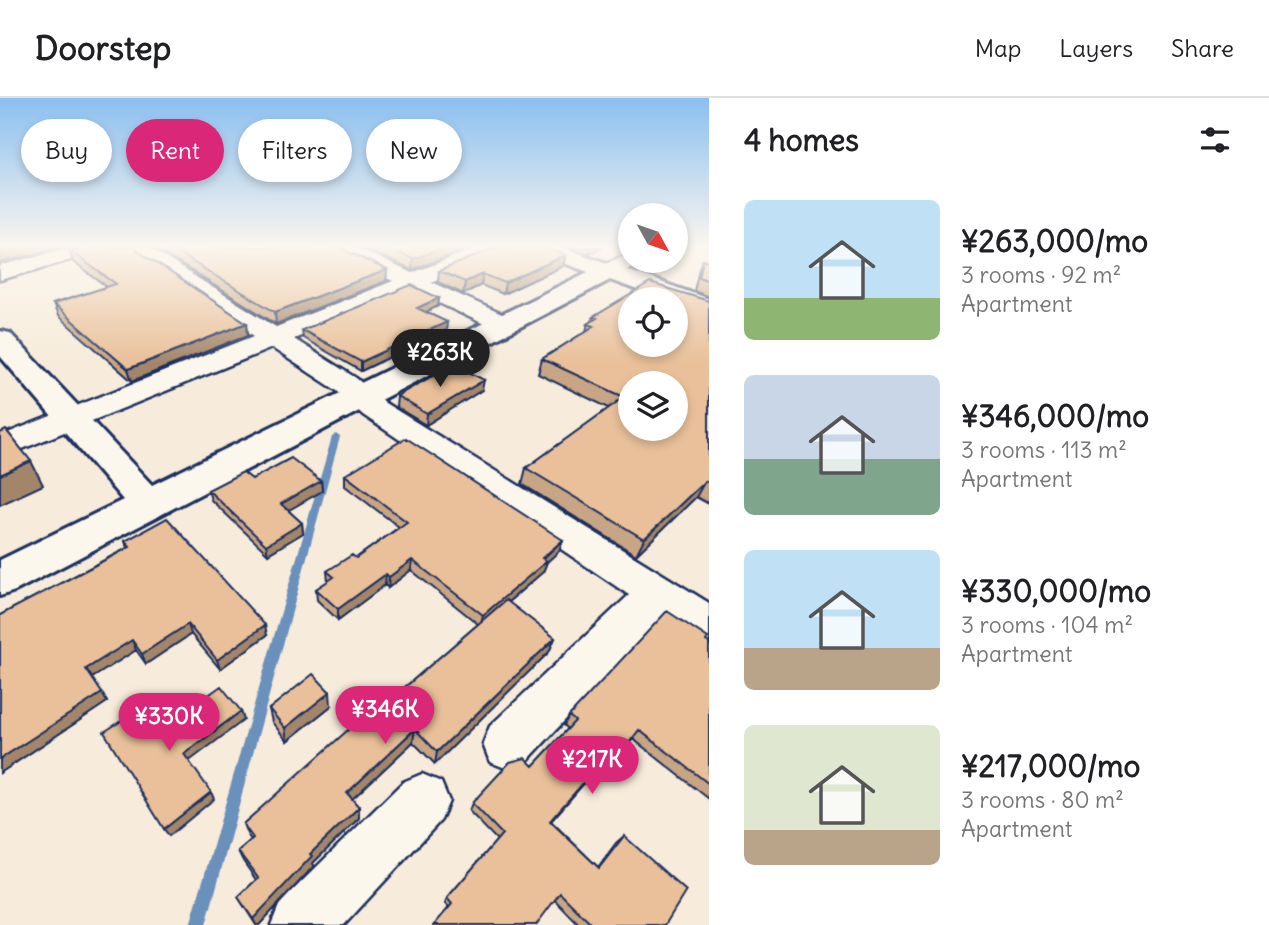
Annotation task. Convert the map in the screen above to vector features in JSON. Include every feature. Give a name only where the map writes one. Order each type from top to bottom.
[{"type":"street","points":[[193,286],[346,384],[374,410],[709,626]]},
{"type":"street","points":[[0,448],[403,286]]},
{"type":"street","points":[[420,286],[504,324]]},
{"type":"street","points":[[0,579],[579,286]]},
{"type":"street","points":[[662,286],[709,308]]},
{"type":"street","points":[[0,340],[148,504]]},
{"type":"street","points":[[508,744],[659,593]]},
{"type":"street","points":[[302,925],[422,801]]},
{"type":"building","points":[[111,286],[190,286],[247,323],[128,369],[53,304]]},
{"type":"building","points":[[232,286],[345,286],[275,312]]},
{"type":"building","points":[[410,286],[439,298],[417,308],[447,322],[361,362],[302,330]]},
{"type":"building","points":[[688,295],[709,301],[709,483],[705,481],[644,539],[526,468],[618,401],[618,441],[688,441],[688,371],[618,371],[618,394],[542,359],[594,326],[588,324],[597,318],[593,317],[618,302],[618,357],[688,357]]},
{"type":"building","points":[[454,364],[484,380],[427,414],[397,396]]},
{"type":"building","points":[[6,430],[31,461],[0,475],[0,433]]},
{"type":"building","points":[[406,438],[563,540],[542,558],[547,561],[483,615],[412,560],[389,577],[386,574],[338,609],[316,589],[334,577],[327,571],[352,555],[356,558],[407,522],[345,475]]},
{"type":"building","points":[[291,458],[321,481],[281,504],[302,523],[266,545],[208,490],[243,472],[252,479]]},
{"type":"building","points":[[167,518],[265,625],[217,660],[188,624],[142,654],[132,640],[86,669],[102,693],[0,759],[0,615],[130,547],[125,541]]},
{"type":"building","points":[[506,600],[555,638],[437,752],[415,729],[347,793],[359,807],[310,854],[312,856],[253,919],[238,897],[258,878],[238,851],[253,838],[243,824],[358,721],[361,725]]},
{"type":"building","points":[[667,611],[708,638],[709,784],[639,730],[618,757],[611,751],[550,821],[599,868],[624,836],[686,891],[665,925],[592,925],[560,893],[536,925],[434,925],[452,904],[447,898],[502,834],[472,803],[510,762],[525,758],[533,766],[575,721],[569,716]]},
{"type":"building","points":[[313,674],[330,692],[285,728],[269,709]]},
{"type":"building","points":[[221,686],[241,711],[184,754],[211,792],[164,829],[104,732],[149,703],[165,726]]},
{"type":"waterway","points":[[198,925],[336,437]]}]
